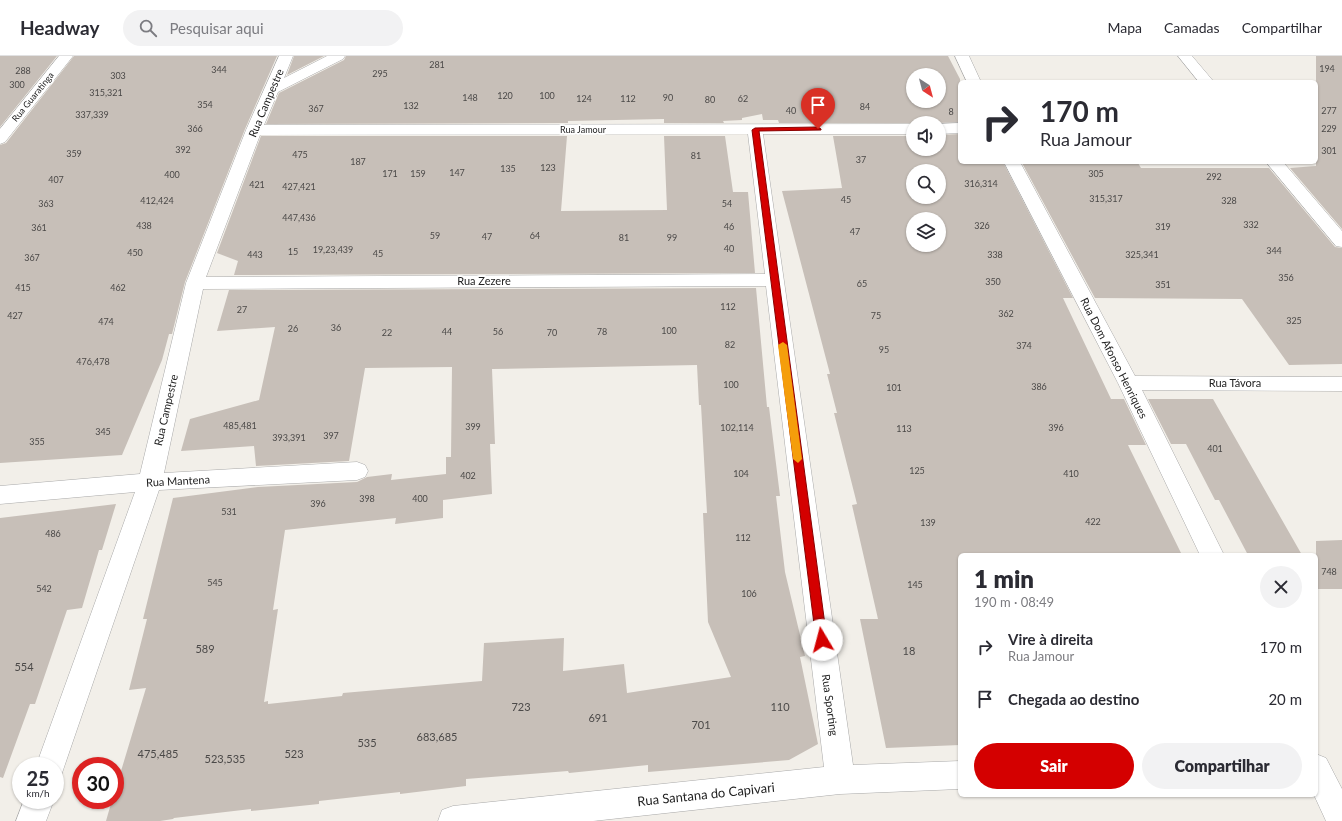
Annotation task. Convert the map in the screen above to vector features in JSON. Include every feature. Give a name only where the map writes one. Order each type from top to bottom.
[{"type":"street","name":"Rua Guaratinga","points":[[2,133],[66,56]]},
{"type":"street","name":"Rua Campestre","points":[[54,757],[150,482],[195,283],[254,130],[286,56]]},
{"type":"street","points":[[272,89],[338,56]]},
{"type":"street","points":[[962,56],[973,80]]},
{"type":"street","points":[[1185,56],[1205,80]]},
{"type":"street","points":[[946,128],[958,128]]},
{"type":"street","name":"Rua Jamour","points":[[254,130],[906,129]]},
{"type":"street","name":"Rua Sporting","points":[[755,130],[840,780]]},
{"type":"street","name":"Rua Dom Afonso Henriques","points":[[1013,164],[1128,382],[1211,553]]},
{"type":"street","points":[[1276,164],[1342,242]]},
{"type":"street","name":"Rua Zezere","points":[[195,283],[774,280]]},
{"type":"street","name":"Rua Távora","points":[[1128,382],[1342,384]]},
{"type":"street","name":"Rua Mantena","points":[[0,495],[150,482],[357,471]]},
{"type":"street","points":[[1318,772],[1342,821]]},
{"type":"street","name":"Rua Santana do Capivari","points":[[453,821],[840,780],[958,775]]},
{"type":"street","points":[[32,821],[36,809]]},
{"type":"building","points":[[0,56],[57,56],[0,127]]},
{"type":"building","points":[[74,56],[277,56],[245,129],[185,282],[172,334],[169,334],[162,360],[122,455],[0,463],[0,145],[6,143]]},
{"type":"building","points":[[294,56],[324,56],[287,75]]},
{"type":"building","points":[[346,56],[948,56],[960,79],[958,80],[958,122],[946,123],[946,116],[906,116],[906,123],[779,123],[778,120],[763,120],[762,114],[742,118],[742,120],[723,121],[724,123],[664,123],[664,119],[568,121],[568,123],[266,124],[279,93],[344,60]]},
{"type":"building","points":[[1316,56],[1342,56],[1342,229],[1290,168],[1316,166],[1316,164],[1318,164],[1318,80],[1316,80]]},
{"type":"building","points":[[958,134],[958,164],[1004,164],[1073,298],[1063,298],[1111,399],[1124,399],[1146,445],[1128,445],[1181,553],[958,553],[958,745],[886,748],[860,619],[878,619],[852,505],[857,504],[834,413],[837,413],[827,374],[830,374],[782,191],[842,188],[833,136],[906,136],[906,156],[946,156],[946,135]]},
{"type":"building","points":[[261,136],[567,136],[561,211],[667,210],[664,136],[725,136],[733,192],[748,192],[755,273],[234,275],[238,261],[217,253]]},
{"type":"building","points":[[1023,164],[1139,164],[1141,168],[1269,168],[1335,247],[1342,248],[1342,364],[1289,365],[1242,299],[1095,298]]},
{"type":"building","points":[[756,288],[767,407],[769,407],[780,496],[776,496],[785,572],[805,656],[800,657],[818,744],[789,760],[648,772],[648,765],[569,773],[568,771],[466,779],[466,786],[400,794],[400,792],[319,801],[319,804],[251,811],[251,809],[160,821],[106,821],[109,809],[124,809],[124,761],[146,688],[129,690],[147,619],[143,619],[173,498],[258,487],[357,482],[367,477],[392,474],[391,480],[446,474],[446,457],[451,457],[452,367],[365,368],[349,461],[256,466],[254,446],[181,451],[190,419],[259,400],[275,327],[217,331],[229,290]],"holes":[[[697,365],[699,405],[701,405],[707,513],[703,513],[708,622],[731,677],[627,693],[624,664],[563,671],[564,638],[484,643],[482,681],[343,693],[342,696],[268,704],[268,701],[264,702],[278,609],[273,610],[285,530],[396,518],[395,524],[443,518],[443,500],[492,494],[490,444],[495,444],[492,369]]]},
{"type":"building","points":[[1148,399],[1213,399],[1301,553],[1247,553],[1219,500],[1215,500],[1186,444],[1171,444]]},
{"type":"building","points":[[116,504],[102,550],[99,550],[82,608],[67,610],[35,704],[30,704],[3,778],[0,777],[0,518]]},
{"type":"building","points":[[1342,540],[1342,589],[1318,589],[1318,553],[1316,553],[1316,541]]},
{"type":"slow traffic","points":[[783,345],[798,459]]},
{"type":"route","points":[[818,129],[755,130],[822,640]]}]
